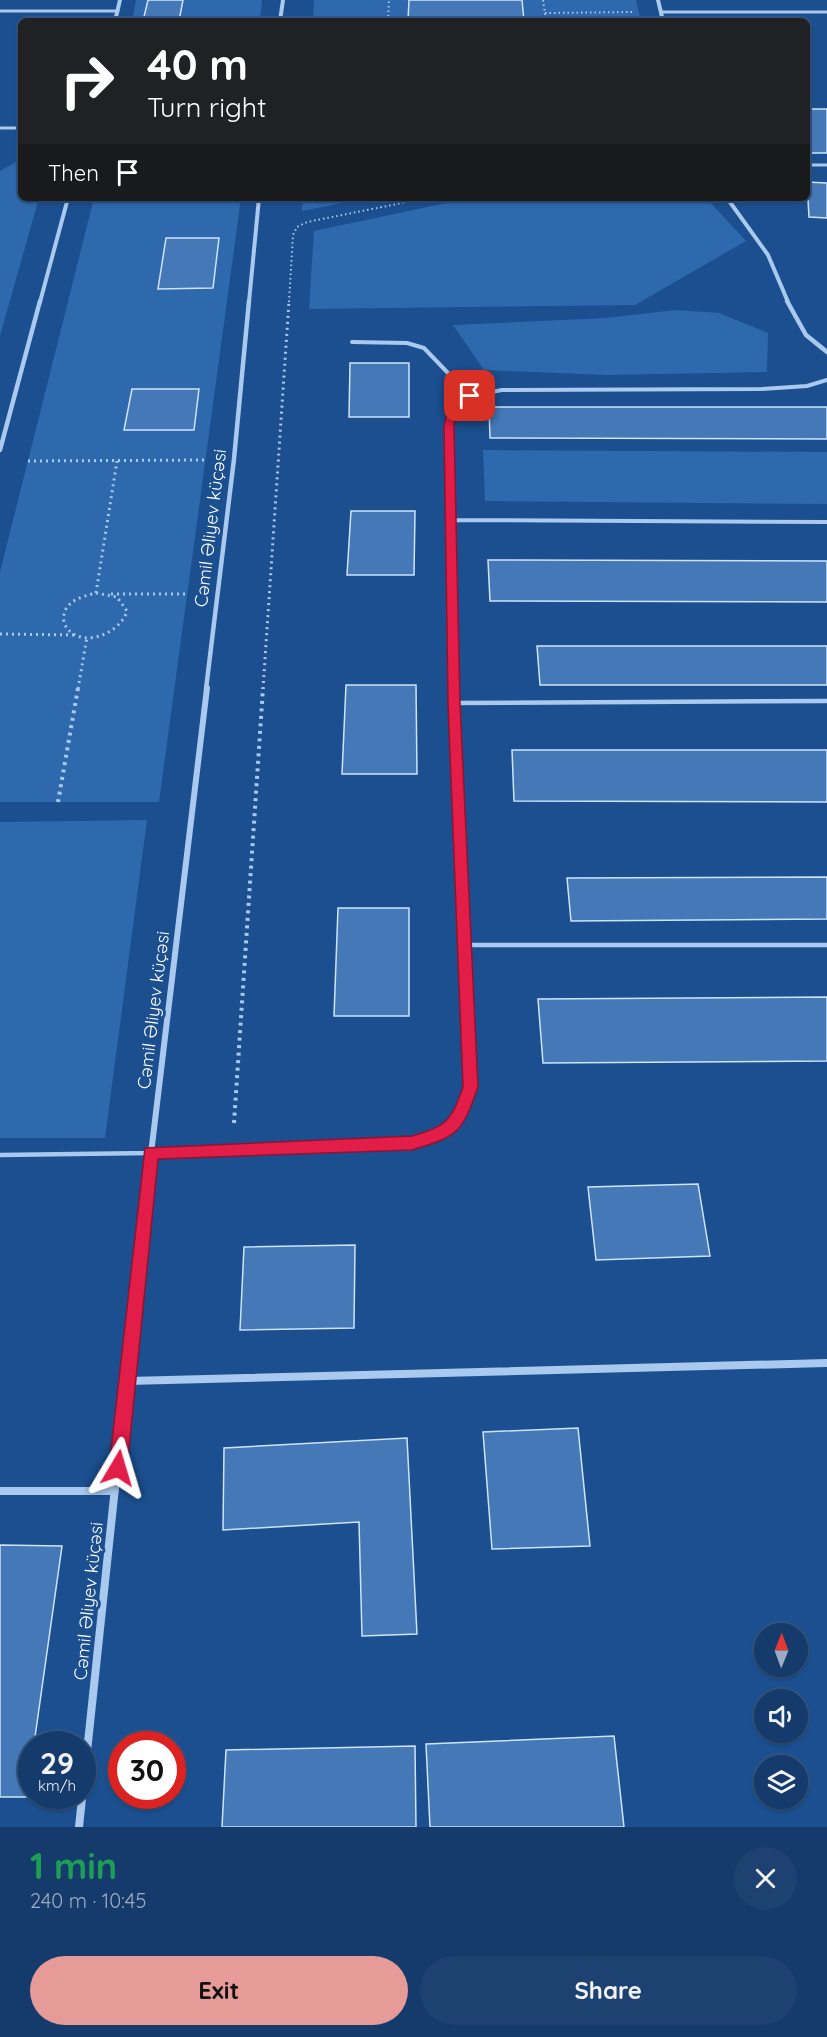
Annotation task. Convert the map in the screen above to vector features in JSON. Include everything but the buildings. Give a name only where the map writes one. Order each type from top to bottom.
[{"type":"street","points":[[116,18],[120,0]]},
{"type":"street","points":[[280,18],[283,0]]},
{"type":"street","points":[[658,0],[662,18]]},
{"type":"street","points":[[0,450],[67,201]]},
{"type":"street","name":"Cəmil Əliyev küçəsi","points":[[80,1827],[151,1153],[234,459],[259,201]]},
{"type":"street","points":[[730,201],[769,257],[806,338],[817,348],[827,352]]},
{"type":"street","points":[[128,1381],[827,1363]]},
{"type":"street","points":[[0,1491],[115,1491]]},
{"type":"lane","points":[[0,11],[118,11]]},
{"type":"lane","points":[[661,12],[827,12]]},
{"type":"lane","points":[[0,128],[18,128]]},
{"type":"lane","points":[[810,165],[827,165]]},
{"type":"lane","points":[[352,342],[407,343],[424,348],[470,396]]},
{"type":"lane","points":[[0,1155],[151,1153],[412,1143],[443,1134],[460,1116],[471,1087],[454,703],[449,426],[453,408],[470,396],[502,390],[762,389],[807,386],[827,380]]},
{"type":"lane","points":[[450,520],[827,522]]},
{"type":"lane","points":[[454,703],[827,701]]},
{"type":"lane","points":[[465,945],[827,945]]},
{"type":"path","points":[[388,18],[389,0]]},
{"type":"path","points":[[543,0],[546,18]]},
{"type":"path","points":[[545,13],[661,12]]},
{"type":"path","points":[[232,1150],[293,235],[297,226],[307,222],[412,201]]},
{"type":"path","points":[[28,460],[205,460]]},
{"type":"path","points":[[96,593],[117,460]]},
{"type":"path","points":[[76,635],[67,630],[62,615],[66,607],[74,600],[96,593],[187,594]]},
{"type":"path","points":[[0,634],[87,637],[111,633],[126,619],[127,611],[117,597],[107,594]]},
{"type":"path","points":[[58,802],[87,637]]},
{"type":"shaded area","points":[[136,0],[262,0],[260,18],[133,18]]},
{"type":"shaded area","points":[[314,0],[636,0],[640,18],[313,18]]},
{"type":"shaded area","points":[[18,161],[18,201],[38,201],[0,336],[0,171]]},
{"type":"shaded area","points":[[93,201],[241,201],[159,802],[0,802],[0,572]]},
{"type":"shaded area","points":[[303,201],[352,201],[302,211]]},
{"type":"shaded area","points":[[456,201],[709,201],[746,241],[635,305],[309,309],[314,231]]},
{"type":"shaded area","points":[[676,310],[719,313],[768,333],[767,372],[607,375],[484,370],[453,325],[606,318]]},
{"type":"shaded area","points":[[483,450],[827,452],[827,504],[485,501]]},
{"type":"shaded area","points":[[147,820],[105,1138],[0,1138],[0,822]]},
{"type":"route","points":[[118,1468],[151,1153],[412,1143],[443,1134],[460,1116],[471,1087],[454,703],[449,426],[453,408],[470,396]]}]
